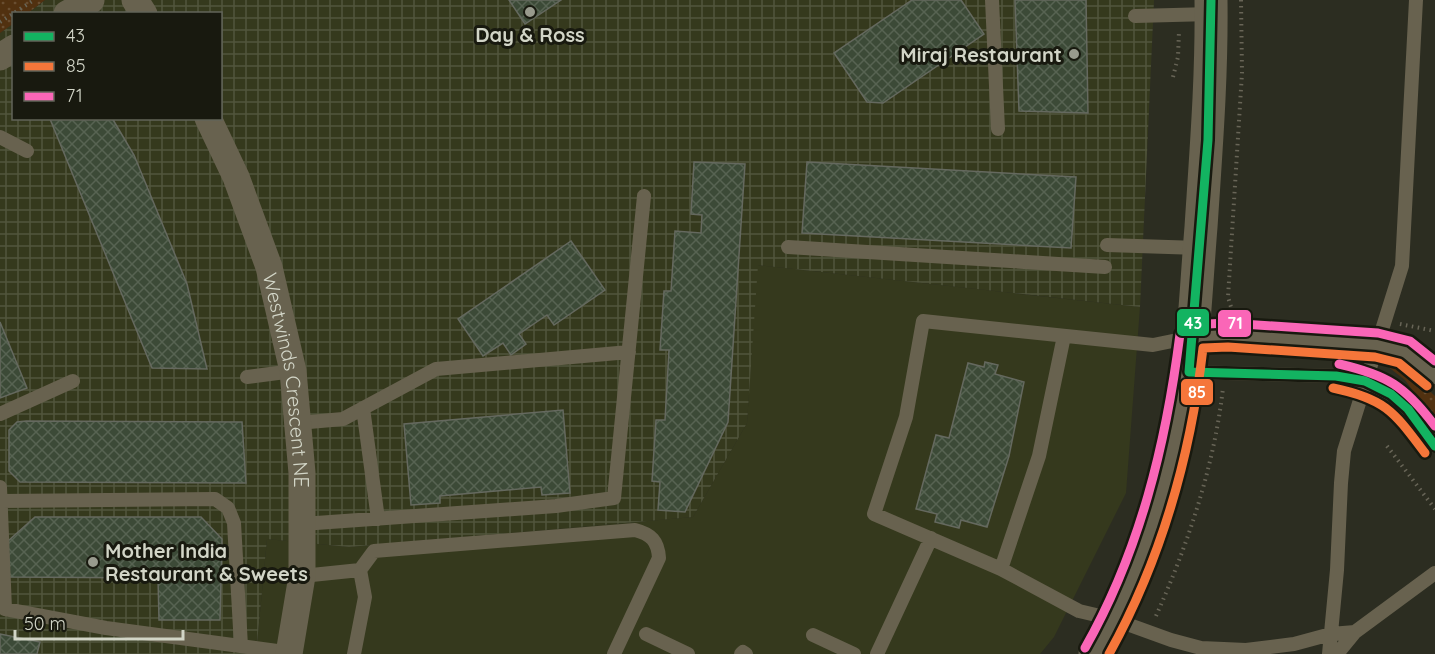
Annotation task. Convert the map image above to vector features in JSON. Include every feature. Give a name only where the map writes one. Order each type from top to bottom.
[{"type":"street","points":[[70,12],[91,0]]},
{"type":"street","points":[[1099,653],[1162,498],[1181,422],[1189,372],[1199,248],[1210,72],[1211,7]]},
{"type":"street","name":"Westwinds Crescent NE","points":[[209,120],[236,177],[269,267],[294,371],[302,473],[302,576],[292,653]]},
{"type":"lane","points":[[992,0],[998,129]]},
{"type":"lane","points":[[1329,654],[1344,452],[1402,266],[1416,0]]},
{"type":"lane","points":[[1135,16],[1179,15],[1211,7]]},
{"type":"lane","points":[[0,137],[27,151]]},
{"type":"lane","points":[[302,524],[556,506],[614,498],[644,196]]},
{"type":"lane","points":[[1107,245],[1199,248]]},
{"type":"lane","points":[[788,247],[1106,267]]},
{"type":"lane","points":[[1355,632],[1331,634],[1293,644],[1246,650],[1201,648],[1079,610],[1001,569],[873,514],[906,417],[923,321],[1153,345],[1192,337],[1228,335],[1377,345],[1405,352],[1435,377]]},
{"type":"lane","points":[[1001,569],[1039,456],[1064,336]]},
{"type":"lane","points":[[298,423],[344,419],[436,369],[629,352]]},
{"type":"lane","points":[[247,377],[294,371]]},
{"type":"lane","points":[[1189,372],[1336,376],[1365,381],[1391,394],[1408,409],[1435,446]]},
{"type":"lane","points":[[0,414],[73,381]]},
{"type":"lane","points":[[363,408],[378,519]]},
{"type":"lane","points":[[0,487],[5,609],[223,649],[241,646],[292,653]]},
{"type":"lane","points":[[1,501],[214,499],[228,508],[234,523],[241,646]]},
{"type":"lane","points":[[302,576],[360,570],[374,552],[635,530],[648,533],[658,546],[659,558],[614,654]]},
{"type":"lane","points":[[877,654],[931,538]]},
{"type":"lane","points":[[354,654],[365,597],[360,570]]},
{"type":"lane","points":[[1337,654],[1355,632],[1435,573]]},
{"type":"lane","points":[[646,634],[688,654]]},
{"type":"lane","points":[[813,635],[854,654]]},
{"type":"lane","points":[[741,654],[743,652],[746,654]]},
{"type":"path","points":[[15,12],[34,0]]},
{"type":"path","points":[[1228,297],[1242,72],[1241,0]]},
{"type":"path","points":[[1173,77],[1178,57],[1179,15]]},
{"type":"path","points":[[1397,324],[1435,331]]},
{"type":"path","points":[[1159,608],[1186,540],[1212,452],[1222,393]]},
{"type":"path","points":[[1387,446],[1435,509]]},
{"type":"shaded area","points":[[0,0],[45,0],[29,12],[12,12],[12,25],[0,33]]},
{"type":"shaded area","points":[[45,0],[1154,0],[1140,307],[758,265],[747,423],[693,517],[349,547],[267,539],[256,654],[0,654],[0,33],[12,25],[12,120],[222,120],[222,12],[29,12]]},
{"type":"shaded area","points":[[757,265],[1140,307],[1126,493],[1054,637],[1040,654],[256,654],[267,539],[349,547],[693,517],[747,423]]},
{"type":"shaded area","points":[[1392,364],[1408,371],[1435,396],[1435,420],[1405,380],[1389,367]]},
{"type":"building","name":"Day & Ross","points":[[509,0],[561,0],[525,24]]},
{"type":"building","points":[[912,0],[961,0],[984,34],[883,103],[867,102],[834,53]]},
{"type":"building","points":[[1015,0],[1086,0],[1088,113],[1019,111]]},
{"type":"building","points":[[50,120],[113,120],[134,155],[187,284],[207,369],[152,368]]},
{"type":"building","points":[[694,162],[745,164],[728,422],[685,512],[658,510],[660,482],[652,481],[656,420],[665,420],[669,350],[660,350],[664,291],[671,291],[675,231],[701,233],[702,215],[691,214]]},
{"type":"building","points":[[807,162],[1076,177],[1071,248],[802,233]]},
{"type":"building","points":[[571,241],[605,290],[554,325],[547,315],[519,334],[526,344],[511,355],[503,343],[483,356],[458,319]]},
{"type":"building","points":[[0,322],[27,388],[0,398]]},
{"type":"building","points":[[985,362],[998,365],[995,374],[1024,382],[1009,456],[987,527],[961,520],[959,528],[935,522],[937,514],[916,509],[936,435],[949,438],[968,363],[984,367]]},
{"type":"building","points":[[563,410],[570,493],[542,495],[541,487],[440,496],[440,503],[411,505],[404,424]]},
{"type":"building","points":[[17,422],[242,422],[246,483],[20,482],[9,471],[9,430]]},
{"type":"building","points":[[35,517],[201,517],[222,539],[220,620],[159,620],[158,578],[9,577],[8,541]]},
{"type":"building","points":[[0,634],[40,642],[37,654],[0,654]]},
{"type":"transit line","name":"43","points":[[1211,0],[1208,140],[1189,372],[1336,376],[1365,381],[1391,394],[1408,409],[1435,446]]},
{"type":"transit line","name":"71","points":[[1085,648],[1104,611],[1136,535],[1158,456],[1180,334],[1184,328],[1189,325],[1227,323],[1378,333],[1410,341],[1435,361]]},
{"type":"transit line","name":"85","points":[[1109,654],[1144,581],[1171,506],[1191,427],[1203,348],[1228,347],[1375,357],[1399,363],[1427,386]]},
{"type":"transit line","name":"71","points":[[1339,364],[1370,373],[1394,384],[1414,401],[1435,426]]},
{"type":"transit line","name":"85","points":[[1333,388],[1365,397],[1387,409],[1405,427],[1425,453]]},
{"type":"place","name":"Day & Ross","points":[[530,12]]},
{"type":"place","name":"Miraj Restaurant","points":[[1074,54]]},
{"type":"place","name":"Mother India Restaurant & Sweets","points":[[93,562]]}]
